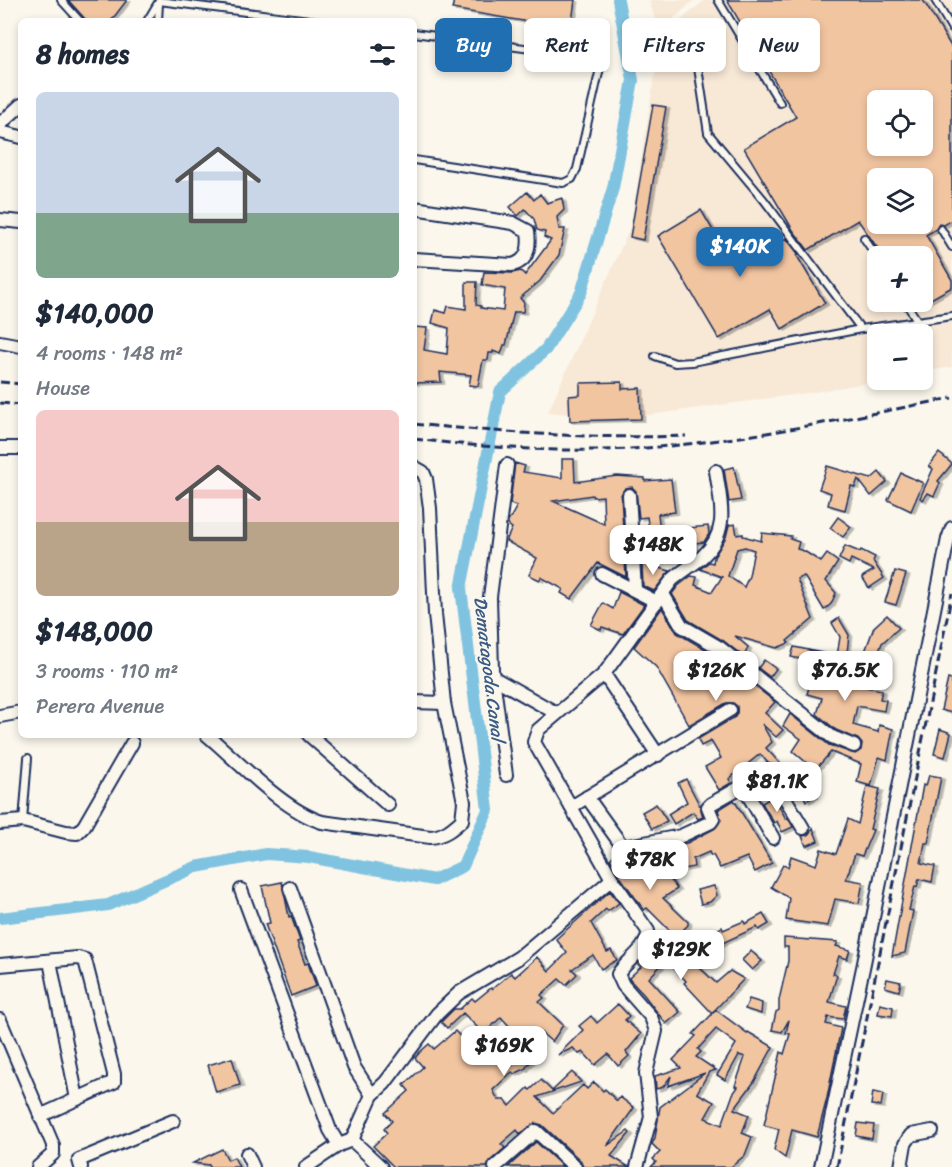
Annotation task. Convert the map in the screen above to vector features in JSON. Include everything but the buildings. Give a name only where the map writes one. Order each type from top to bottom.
[{"type":"street","points":[[0,124],[18,108]]},
{"type":"street","points":[[0,132],[18,136]]},
{"type":"street","points":[[417,208],[513,223],[528,231],[530,243],[528,254],[520,263],[512,266],[417,259]]},
{"type":"street","points":[[0,220],[18,222]]},
{"type":"street","points":[[0,342],[18,345]]},
{"type":"street","points":[[0,447],[18,448]]},
{"type":"street","points":[[506,775],[492,670],[490,597],[507,465]]},
{"type":"street","points":[[210,738],[288,806],[305,817],[322,822],[430,837],[440,837],[462,820],[464,802],[444,703],[435,614],[430,508],[426,479],[423,472],[417,469]]},
{"type":"street","points":[[637,1167],[651,1117],[646,1073],[656,1031],[651,1017],[623,985],[618,974],[646,943],[648,932],[612,879],[534,742],[538,730],[604,674],[672,580],[700,559],[716,542],[721,529],[722,513],[716,471]]},
{"type":"street","points":[[628,495],[635,589]]},
{"type":"street","points":[[821,1167],[864,963],[919,678],[952,528]]},
{"type":"street","points":[[602,574],[660,598],[682,626],[720,648],[832,737],[854,746]]},
{"type":"street","points":[[604,674],[658,755]]},
{"type":"street","points":[[494,678],[556,713]]},
{"type":"street","points":[[417,702],[444,703]]},
{"type":"street","points":[[571,807],[730,710]]},
{"type":"street","points":[[0,716],[18,713]]},
{"type":"street","points":[[312,738],[388,805]]},
{"type":"street","points":[[0,823],[23,821],[77,833],[84,826],[132,743]]},
{"type":"street","points":[[587,797],[623,847],[681,836],[711,822],[713,819],[708,807],[711,804],[769,771],[802,828]]},
{"type":"street","points":[[743,786],[773,838]]},
{"type":"street","points":[[306,1167],[339,1145],[352,1140],[372,1095],[385,1083],[438,1014],[459,993],[518,958],[612,879]]},
{"type":"street","points":[[291,888],[354,1067],[372,1095]]},
{"type":"street","points":[[241,890],[313,1086],[330,1130],[339,1145]]},
{"type":"street","points":[[0,965],[78,958],[85,960],[114,1074],[114,1082],[39,1116]]},
{"type":"street","points":[[50,961],[77,1099]]},
{"type":"street","points":[[0,1020],[53,1145],[53,1154],[38,1167]]},
{"type":"street","points":[[81,1167],[79,1161],[173,1121]]},
{"type":"street","points":[[495,1167],[536,1131],[575,1167]]},
{"type":"street","points":[[901,1167],[905,1144],[912,1135],[932,1131]]},
{"type":"street","points":[[352,1140],[381,1167]]},
{"type":"street","points":[[247,1154],[253,1167]]},
{"type":"lane","points":[[61,0],[77,18]]},
{"type":"lane","points":[[149,18],[159,0]]},
{"type":"lane","points":[[158,18],[159,0]]},
{"type":"lane","points":[[159,0],[294,18]]},
{"type":"lane","points":[[718,0],[780,103]]},
{"type":"lane","points":[[935,0],[952,29]]},
{"type":"lane","points":[[417,34],[597,58],[601,64],[578,169],[572,179],[563,183],[417,160]]},
{"type":"lane","points":[[699,72],[708,133],[764,200],[861,329]]},
{"type":"lane","points":[[941,229],[952,248]]},
{"type":"lane","points":[[864,238],[869,246]]},
{"type":"lane","points":[[912,312],[917,320]]},
{"type":"lane","points":[[655,356],[675,363],[692,362],[861,329],[952,316]]},
{"type":"lane","points":[[23,821],[28,758]]},
{"type":"shaded area","points":[[649,0],[694,0],[674,18],[655,18]]},
{"type":"shaded area","points":[[705,0],[952,0],[952,367],[933,370],[933,324],[867,324],[867,383],[619,419],[548,412],[630,228],[655,72],[726,72],[726,18],[684,18]]},
{"type":"waterway","name":"Dematagoda Canal","points":[[0,918],[108,905],[196,867],[266,854],[309,857],[434,880],[463,866],[488,810],[461,588],[500,392],[546,349],[581,293],[613,188],[633,80],[618,0]]},
{"type":"railway","points":[[0,382],[18,384]]},
{"type":"railway","points":[[417,439],[550,450],[653,447],[787,430],[952,398]]},
{"type":"railway","points":[[0,403],[18,405]]},
{"type":"railway","points":[[417,424],[618,437],[686,436]]},
{"type":"railway","points":[[837,1167],[952,593]]}]
